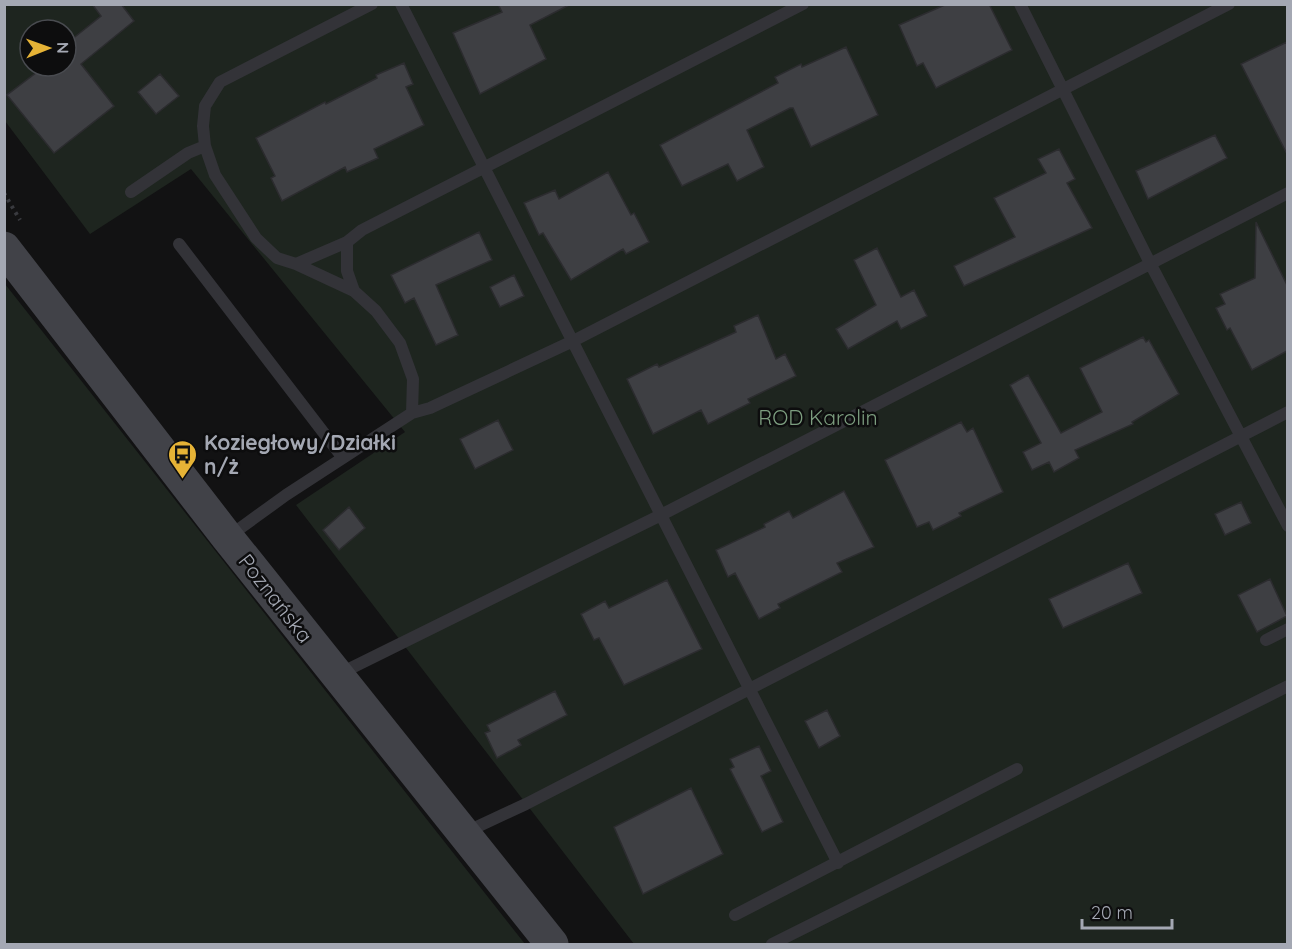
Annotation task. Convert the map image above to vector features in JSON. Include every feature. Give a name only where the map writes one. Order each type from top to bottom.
[{"type":"street","name":"Poznańska","points":[[4,248],[227,537],[552,945]]},
{"type":"lane","points":[[372,4],[220,82],[205,106],[203,126],[205,146],[215,176],[256,238],[277,258],[296,264],[354,291],[376,311],[400,344],[414,379],[412,413]]},
{"type":"lane","points":[[401,4],[838,863]]},
{"type":"lane","points":[[296,264],[347,242],[362,230],[803,4]]},
{"type":"lane","points":[[1020,4],[1287,526]]},
{"type":"lane","points":[[227,537],[286,495],[412,413],[430,408],[573,341],[1229,4]]},
{"type":"lane","points":[[131,192],[188,153],[205,146]]},
{"type":"lane","points":[[337,675],[661,515],[1287,193]]},
{"type":"lane","points":[[347,242],[347,271],[354,291]]},
{"type":"lane","points":[[179,244],[343,458]]},
{"type":"lane","points":[[463,834],[1287,412]]},
{"type":"lane","points":[[1266,639],[1287,629]]},
{"type":"lane","points":[[772,945],[1287,686]]},
{"type":"lane","points":[[735,915],[1017,769]]},
{"type":"green space","name":"ROD Karolin","points":[[5,5],[1287,5],[1287,944],[634,944],[296,505],[405,432],[191,169],[90,234],[5,121]]},
{"type":"green space","points":[[5,284],[525,944],[5,944]]},
{"type":"building","points":[[92,4],[121,4],[134,21],[81,64],[114,106],[54,153],[7,95],[29,78],[78,78],[78,34],[101,16]]},
{"type":"building","points":[[498,4],[571,4],[530,25],[546,59],[480,94],[453,33],[502,12]]},
{"type":"building","points":[[947,4],[989,4],[1012,50],[936,88],[923,63],[917,66],[899,25]]},
{"type":"building","points":[[1287,42],[1287,154],[1241,64]]},
{"type":"building","points":[[846,47],[878,115],[811,147],[793,108],[790,108],[747,130],[764,167],[737,181],[728,164],[682,186],[660,145],[778,83],[775,77],[801,64],[802,67]]},
{"type":"building","points":[[404,63],[413,84],[406,87],[424,125],[374,149],[378,158],[347,172],[345,167],[282,201],[271,178],[275,176],[256,138],[377,78],[376,75]]},
{"type":"building","points":[[160,74],[179,96],[156,114],[138,92]]},
{"type":"building","points":[[1215,135],[1227,158],[1148,199],[1136,171]]},
{"type":"building","points":[[1059,149],[1075,179],[1067,183],[1092,228],[964,286],[954,266],[1015,237],[994,198],[1046,173],[1038,159]]},
{"type":"building","points":[[608,172],[631,215],[634,213],[649,242],[626,254],[623,249],[571,280],[543,233],[539,235],[524,203],[555,190],[559,199]]},
{"type":"building","points":[[1256,222],[1287,285],[1287,351],[1252,370],[1230,328],[1227,330],[1216,308],[1225,304],[1220,294],[1255,278]]},
{"type":"building","points":[[479,232],[492,260],[436,285],[458,335],[436,345],[414,298],[405,303],[391,275]]},
{"type":"building","points":[[877,248],[901,297],[914,290],[927,316],[901,329],[897,321],[848,349],[836,329],[876,305],[854,260]]},
{"type":"building","points":[[514,275],[524,296],[500,307],[490,287]]},
{"type":"building","points":[[758,315],[776,359],[785,354],[796,376],[748,399],[750,403],[708,424],[701,410],[653,434],[627,379],[657,364],[659,367],[736,332],[734,326]]},
{"type":"building","points":[[1143,337],[1146,342],[1149,340],[1179,394],[1132,422],[1133,424],[1075,450],[1079,458],[1054,472],[1049,462],[1032,470],[1023,452],[1041,443],[1010,385],[1028,375],[1061,433],[1102,412],[1080,368]]},
{"type":"building","points":[[498,420],[513,450],[475,469],[460,439]]},
{"type":"building","points":[[961,422],[967,432],[973,428],[1003,492],[959,513],[961,516],[933,530],[929,522],[917,527],[885,460]]},
{"type":"building","points":[[844,491],[874,547],[837,563],[842,572],[778,604],[780,608],[759,619],[735,573],[728,577],[716,550],[765,527],[764,524],[789,511],[793,518]]},
{"type":"building","points":[[1241,502],[1251,523],[1225,535],[1215,514]]},
{"type":"building","points":[[349,507],[365,528],[339,550],[323,530]]},
{"type":"building","points":[[1128,563],[1142,593],[1063,628],[1049,599]]},
{"type":"building","points":[[1270,579],[1287,616],[1257,632],[1238,595]]},
{"type":"building","points":[[667,580],[702,649],[624,685],[599,638],[594,640],[581,614],[605,601],[609,608]]},
{"type":"building","points":[[555,691],[567,715],[518,740],[521,745],[497,758],[485,733],[490,731],[487,725]]},
{"type":"building","points":[[827,710],[840,736],[819,748],[805,721]]},
{"type":"building","points":[[759,746],[771,771],[761,776],[783,822],[762,832],[730,769],[734,767],[730,759]]},
{"type":"building","points":[[691,788],[723,854],[643,894],[614,827]]},
{"type":"place","name":"Koziegłowy/Działki n/ż","points":[[183,480]]}]
